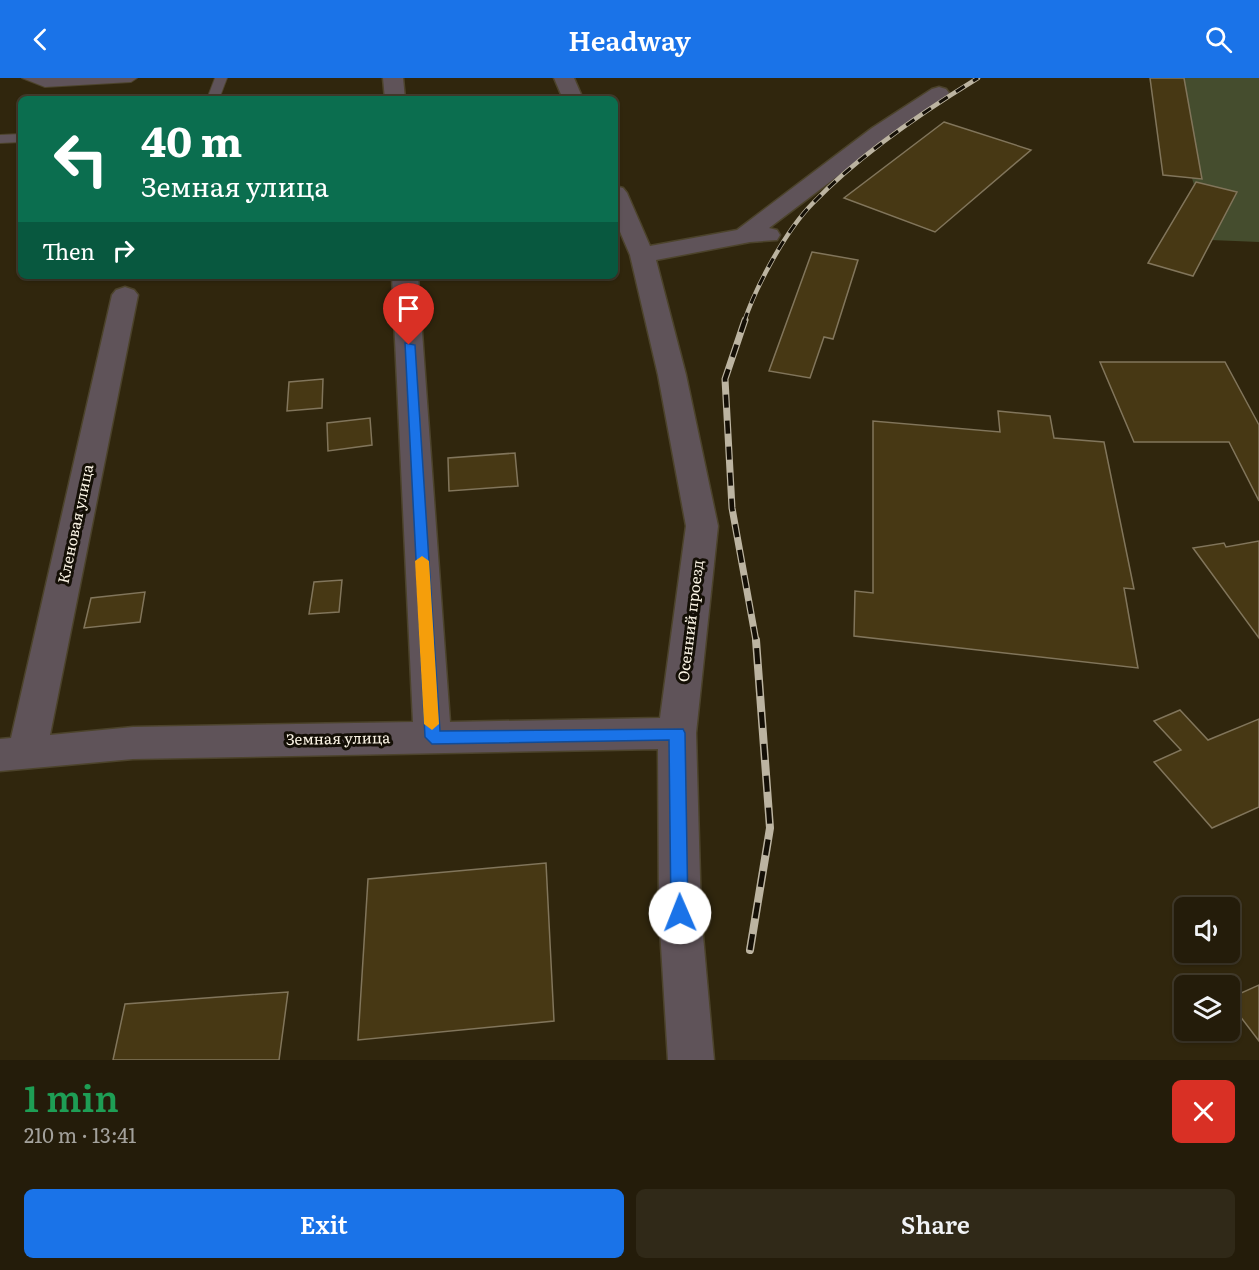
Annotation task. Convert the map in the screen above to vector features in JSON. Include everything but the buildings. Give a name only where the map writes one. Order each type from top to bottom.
[{"type":"street","points":[[393,78],[394,96]]},
{"type":"street","points":[[564,78],[572,96]]},
{"type":"street","points":[[747,235],[880,133],[939,93]]},
{"type":"street","name":"Осенний проезд","points":[[618,200],[642,255],[672,375],[702,526],[677,733],[680,913],[691,1060]]},
{"type":"street","points":[[642,255],[747,235],[772,235]]},
{"type":"street","points":[[405,279],[432,737]]},
{"type":"street","name":"Кленовая улица","points":[[13,754],[125,296]]},
{"type":"street","name":"Земная улица","points":[[13,754],[133,742],[677,733]]},
{"type":"lane","points":[[28,78],[45,83],[131,78]]},
{"type":"lane","points":[[214,96],[221,78]]},
{"type":"lane","points":[[0,139],[18,138]]},
{"type":"green space","points":[[1161,78],[1259,78],[1259,242],[1211,240]]},
{"type":"railway","points":[[744,322],[756,292],[782,243],[813,203],[870,152],[978,78]]},
{"type":"railway","points":[[745,320],[725,379],[732,508],[756,641]]},
{"type":"railway","points":[[750,950],[770,828],[756,640]]},
{"type":"slow traffic","points":[[422,561],[432,724]]},
{"type":"route","points":[[409,345],[432,737],[677,733],[680,913]]}]
